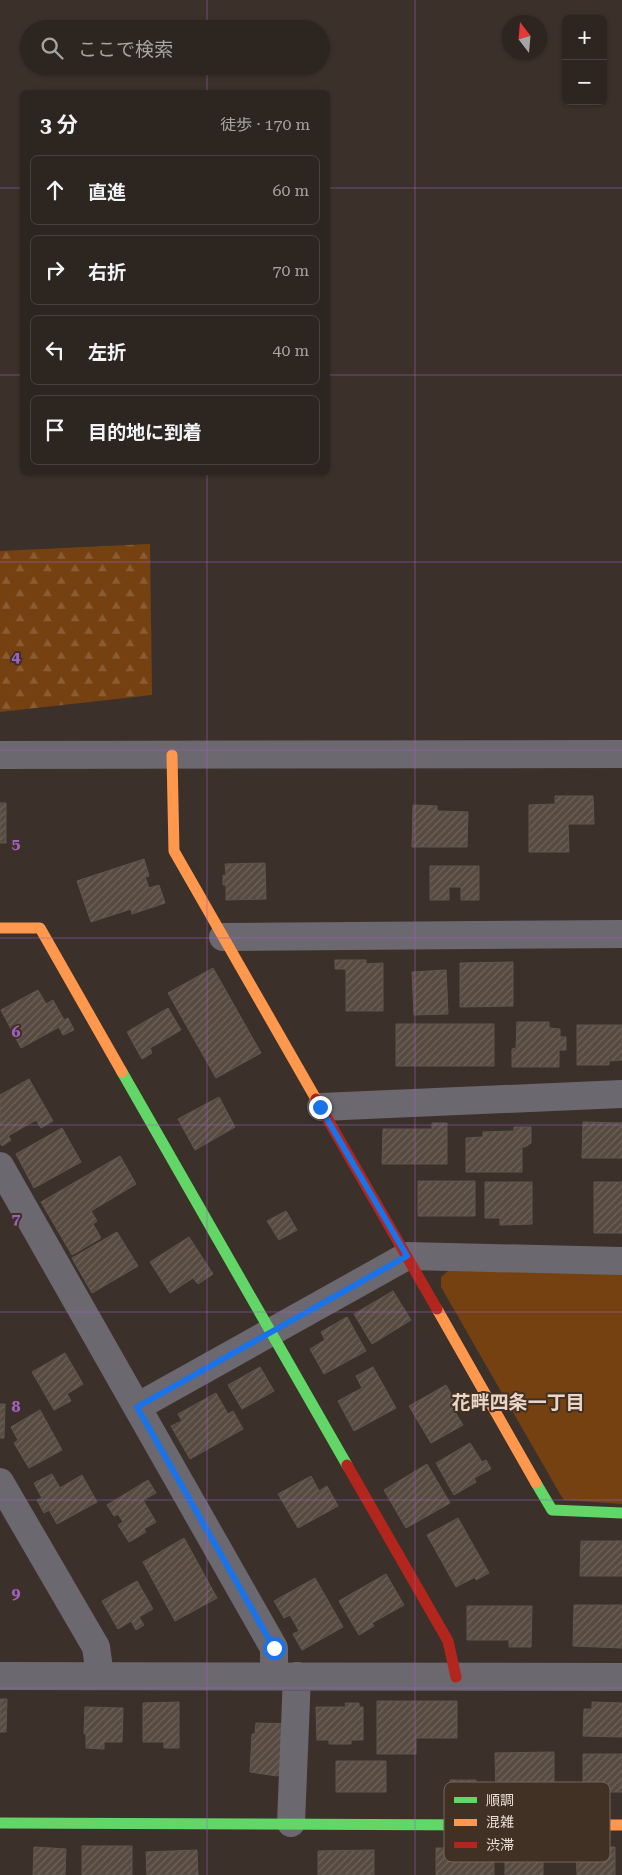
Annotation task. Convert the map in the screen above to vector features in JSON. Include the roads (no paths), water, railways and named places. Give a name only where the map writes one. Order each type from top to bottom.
[{"type":"street","points":[[0,756],[622,754]]},
{"type":"street","points":[[172,755],[174,851],[552,1510],[622,1513]]},
{"type":"street","points":[[0,928],[40,928],[448,1641],[456,1677]]},
{"type":"street","points":[[223,936],[622,934]]},
{"type":"street","points":[[320,1107],[622,1094]]},
{"type":"street","points":[[0,1166],[274,1648],[285,1676],[291,1823]]},
{"type":"street","points":[[137,1407],[407,1256],[622,1261]]},
{"type":"street","points":[[0,1482],[96,1647],[100,1676]]},
{"type":"street","points":[[0,1676],[622,1677]]},
{"type":"street","points":[[0,1823],[444,1824]]},
{"type":"district","name":"花畔四条一丁目","points":[[518,1402]]}]
